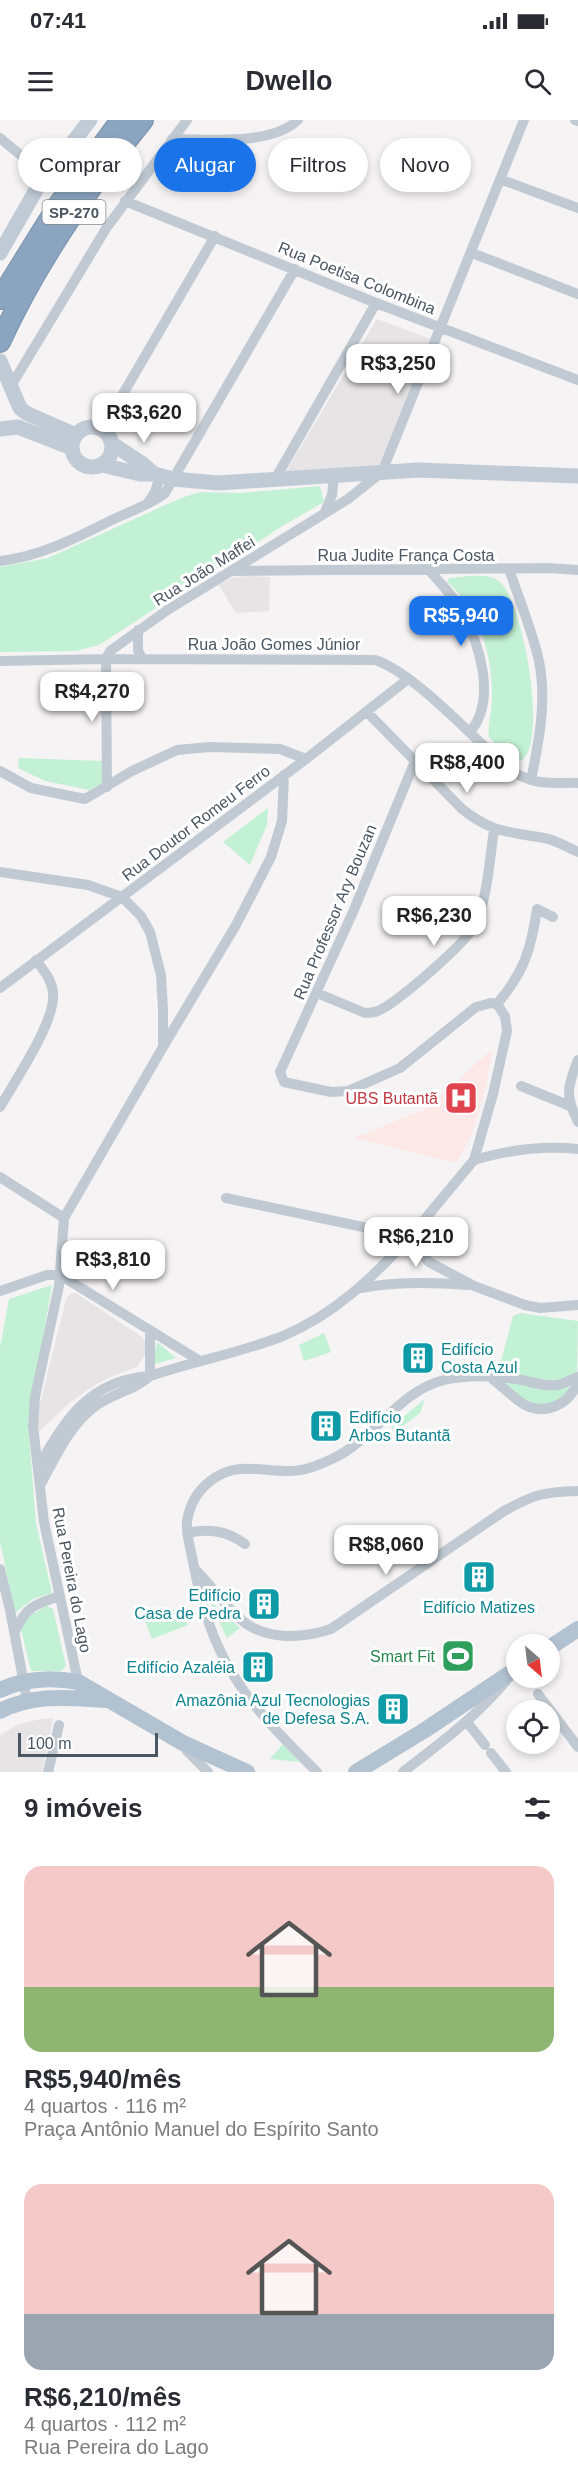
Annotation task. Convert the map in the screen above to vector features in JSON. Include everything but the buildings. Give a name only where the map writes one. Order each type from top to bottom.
[{"type":"highway","name":"SP-270","points":[[0,299],[58,204],[136,123]]},
{"type":"highway","name":"SP-270","points":[[0,342],[21,296],[63,229],[136,123]]},
{"type":"main road","points":[[76,138],[90,120]]},
{"type":"main road","points":[[0,253],[36,192]]},
{"type":"main road","points":[[0,361],[16,402],[26,413],[74,441]]},
{"type":"main road","points":[[0,429],[18,427],[74,441]]},
{"type":"main road","points":[[74,441],[88,428],[107,436],[162,476]]},
{"type":"main road","points":[[102,465],[110,455],[107,436]]},
{"type":"main road","points":[[74,441],[75,458],[82,465],[92,467],[102,465],[140,474],[215,483],[430,470],[578,476]]},
{"type":"main road","points":[[560,1641],[578,1629]]},
{"type":"main road","points":[[356,1772],[375,1767],[506,1676]]},
{"type":"main road","points":[[0,1690],[24,1681],[59,1678],[80,1690],[110,1700],[183,1743],[247,1772]]},
{"type":"main road","points":[[0,1711],[27,1700],[80,1690]]},
{"type":"street","points":[[173,138],[187,120]]},
{"type":"street","points":[[242,138],[272,135],[298,120]]},
{"type":"street","points":[[382,472],[524,120]]},
{"type":"street","points":[[0,138],[18,153]]},
{"type":"street","points":[[11,386],[86,260],[125,201],[154,163]]},
{"type":"street","points":[[500,179],[578,208]]},
{"type":"street","name":"Rua Poetisa Colombina","points":[[125,201],[376,303],[578,380]]},
{"type":"street","points":[[107,436],[215,236]]},
{"type":"street","points":[[472,253],[578,294]]},
{"type":"street","points":[[0,561],[23,559],[51,550],[165,493],[162,476],[295,269]]},
{"type":"street","points":[[274,481],[376,303]]},
{"type":"street","name":"Rua João Maffei","points":[[106,658],[117,645],[138,630],[323,515],[363,489],[382,472]]},
{"type":"street","points":[[323,515],[330,503],[334,477]]},
{"type":"street","points":[[508,569],[539,663],[542,693],[541,716],[531,780]]},
{"type":"street","points":[[429,570],[461,610],[475,643],[481,665],[484,693],[482,706],[476,725],[470,732]]},
{"type":"street","name":"Rua Judite França Costa","points":[[233,571],[578,570]]},
{"type":"street","points":[[138,630],[138,650],[142,658]]},
{"type":"street","points":[[106,658],[107,787]]},
{"type":"street","name":"Rua João Gomes Júnior","points":[[0,661],[106,658],[361,659],[386,664],[470,732],[518,775],[531,780],[578,783]]},
{"type":"street","name":"Rua Doutor Romeu Ferro","points":[[0,988],[284,776],[408,680]]},
{"type":"street","points":[[367,712],[462,809],[494,830],[544,838],[578,852]]},
{"type":"street","points":[[0,771],[31,788],[89,799],[132,771],[177,750],[210,747],[280,749],[306,759]]},
{"type":"street","name":"Rua Professor Ary Bouzan","points":[[415,761],[317,993],[280,1072],[284,1082],[331,1092],[348,1091],[400,1068],[476,1007],[491,1003],[497,1004]]},
{"type":"street","points":[[0,1177],[64,1218],[162,1047],[236,925],[271,857],[282,821],[284,776]]},
{"type":"street","points":[[317,993],[365,1013],[377,1011],[398,997],[459,945],[475,926],[480,912],[494,830]]},
{"type":"street","points":[[0,872],[88,885],[122,897],[141,916],[156,949],[164,1009],[162,1047]]},
{"type":"street","points":[[39,1466],[65,1421],[89,1398],[134,1377],[150,1376],[200,1361],[289,1333],[316,1320],[360,1288],[410,1238],[474,1160],[493,1094],[507,1031],[504,1012],[497,1004],[511,987],[525,963],[532,942],[537,909],[554,917]]},
{"type":"street","points":[[0,1107],[51,1014],[53,993],[51,982],[36,960]]},
{"type":"street","points":[[578,1060],[568,1092],[570,1106],[578,1122]]},
{"type":"street","points":[[521,1086],[570,1106]]},
{"type":"street","points":[[474,1160],[518,1149],[578,1149]]},
{"type":"street","points":[[226,1198],[410,1238],[429,1262],[474,1286],[525,1305],[540,1308],[578,1305]]},
{"type":"street","name":"Rua Pereira do Lago","points":[[64,1218],[60,1275],[35,1397],[33,1426],[44,1522],[80,1690]]},
{"type":"street","points":[[0,1291],[47,1275],[60,1275],[200,1361]]},
{"type":"street","points":[[360,1288],[426,1282],[474,1286]]},
{"type":"street","points":[[41,1485],[68,1435],[85,1416],[98,1404],[142,1383],[150,1376],[150,1331]]},
{"type":"street","points":[[317,1772],[251,1700],[215,1643],[194,1568],[188,1533],[189,1511],[194,1500],[206,1484],[227,1472],[246,1467],[288,1472],[315,1466],[355,1446],[415,1393],[441,1381],[491,1378],[557,1385],[578,1377]]},
{"type":"street","points":[[491,1378],[524,1404],[547,1408],[570,1398],[578,1381]]},
{"type":"street","points":[[194,1568],[240,1619],[256,1629],[274,1634],[306,1637],[331,1629],[504,1511],[546,1492],[578,1491]]},
{"type":"street","points":[[188,1533],[204,1530],[224,1532],[245,1544]]},
{"type":"street","points":[[0,1569],[27,1700]]},
{"type":"street","points":[[15,1633],[21,1617],[27,1610],[40,1602],[60,1596]]},
{"type":"street","points":[[409,1770],[467,1722],[506,1681]]},
{"type":"street","points":[[538,1694],[578,1747]]},
{"type":"street","points":[[467,1722],[506,1772]]},
{"type":"street","points":[[48,1772],[59,1725]]},
{"type":"street","points":[[183,1743],[187,1751],[208,1772]]},
{"type":"shaded area","points":[[377,319],[431,339],[378,468],[284,475]]},
{"type":"shaded area","points":[[270,577],[269,611],[236,613],[218,584],[232,578]]},
{"type":"shaded area","name":"UBS Butantã","points":[[492,1049],[487,1083],[478,1115],[470,1138],[456,1163],[354,1138],[428,1108]]},
{"type":"shaded area","points":[[71,1293],[76,1293],[142,1337],[146,1343],[145,1355],[137,1367],[108,1378],[87,1390],[67,1405],[39,1432],[35,1424],[66,1299]]},
{"type":"shaded area","points":[[53,1718],[42,1772],[0,1772],[0,1735],[17,1725]]},
{"type":"green space","points":[[320,486],[324,502],[284,525],[99,645],[76,651],[0,652],[0,567],[48,558],[181,498],[200,492],[240,493]]},
{"type":"green space","points":[[475,576],[494,578],[508,593],[524,642],[533,702],[533,728],[529,749],[521,761],[510,758],[489,737],[492,684],[483,636],[469,606],[447,582],[449,578]]},
{"type":"green space","points":[[19,758],[102,761],[102,783],[90,790],[45,781],[18,768]]},
{"type":"green space","points":[[268,808],[267,825],[250,865],[223,842]]},
{"type":"green space","points":[[52,1285],[28,1423],[36,1523],[52,1593],[33,1599],[15,1613],[0,1541],[0,1348],[9,1299]]},
{"type":"green space","points":[[520,1313],[578,1321],[577,1373],[562,1401],[537,1404],[512,1391],[497,1377],[513,1316]]},
{"type":"green space","points":[[324,1333],[331,1352],[304,1361],[299,1345]]},
{"type":"green space","points":[[157,1342],[176,1358],[152,1365]]},
{"type":"green space","points":[[425,1399],[420,1413],[395,1432],[391,1427]]},
{"type":"green space","points":[[209,1600],[240,1628],[227,1638]]},
{"type":"green space","points":[[47,1606],[53,1609],[66,1666],[61,1671],[31,1671],[21,1629],[28,1616]]},
{"type":"green space","points":[[180,1607],[188,1625],[152,1639],[145,1621]]},
{"type":"green space","points":[[283,1744],[300,1762],[270,1759]]},
{"type":"place","name":"UBS Butantã","points":[[461,1098]]},
{"type":"place","name":"Edifício Costa Azul","points":[[418,1358]]},
{"type":"place","name":"Edifício Arbos Butantã","points":[[326,1426]]},
{"type":"place","name":"Edifício Matizes","points":[[479,1577]]},
{"type":"place","name":"Edifício Casa de Pedra","points":[[264,1604]]},
{"type":"place","name":"Smart Fit","points":[[458,1656]]},
{"type":"place","name":"Edifício Azaléia","points":[[258,1667]]},
{"type":"place","name":"Amazônia Azul Tecnologias de Defesa S.A.","points":[[393,1709]]}]
